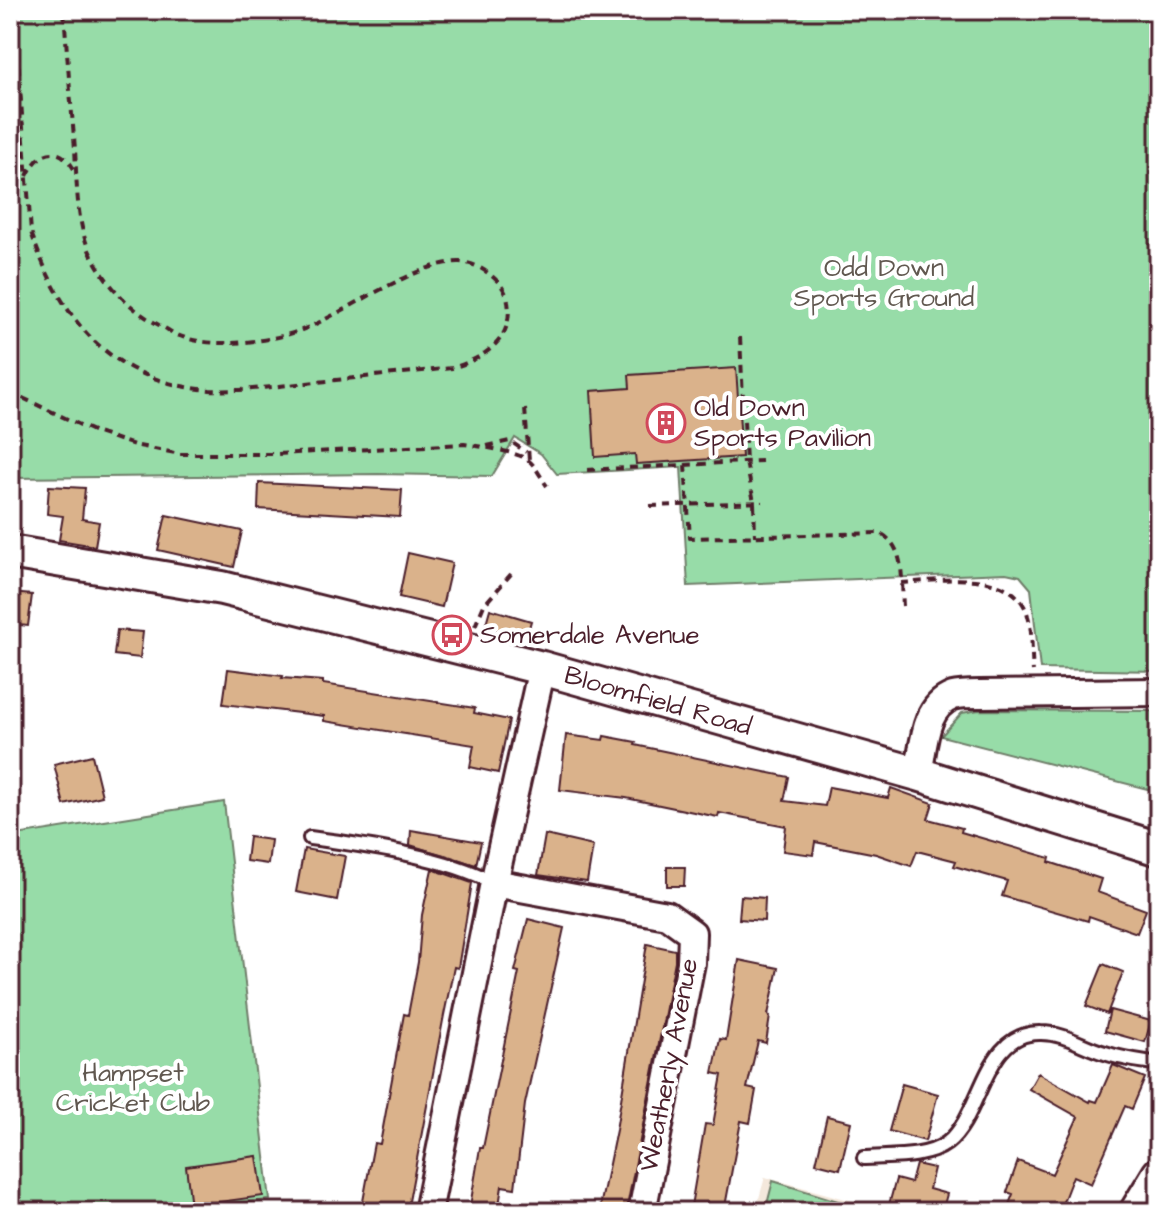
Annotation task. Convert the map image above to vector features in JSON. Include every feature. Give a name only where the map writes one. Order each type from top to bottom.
[{"type":"street","name":"Bloomfield Road","points":[[10,552],[222,588],[542,668],[918,774],[1159,849]]},
{"type":"street","points":[[428,1212],[494,883],[542,668]]},
{"type":"street","points":[[918,774],[928,722],[935,708],[953,696],[1159,692]]},
{"type":"street","name":"Weatherly Avenue","points":[[494,883],[667,915],[692,933],[691,963],[642,1212]]},
{"type":"street","points":[[1136,1212],[1159,1174]]},
{"type":"lane","points":[[310,838],[469,869],[494,883]]},
{"type":"lane","points":[[864,1158],[923,1152],[949,1142],[1008,1042],[1022,1035],[1040,1032],[1057,1034],[1104,1053],[1159,1064]]},
{"type":"path","points":[[14,10],[31,232],[43,267],[61,303],[90,339],[125,365],[165,383],[211,390],[247,389],[452,368],[472,362],[501,340],[509,323],[508,299],[499,283],[484,269],[463,262],[423,271],[299,331],[266,339],[221,343],[181,337],[145,317],[114,291],[91,254],[81,214],[64,10]]},
{"type":"path","points":[[27,177],[33,163],[51,153],[61,154],[77,173]]},
{"type":"path","points":[[740,337],[746,462],[754,502],[755,536]]},
{"type":"path","points":[[10,392],[95,432],[134,445],[180,454],[278,454],[450,443],[485,446],[529,460]]},
{"type":"path","points":[[525,409],[529,460],[547,486]]},
{"type":"path","points":[[485,446],[510,441],[527,452]]},
{"type":"path","points":[[587,470],[762,461]]},
{"type":"path","points":[[685,465],[690,538],[880,533],[891,539],[898,551],[903,606]]},
{"type":"path","points":[[650,506],[763,502]]},
{"type":"path","points":[[468,650],[484,605],[512,573]]},
{"type":"path","points":[[901,583],[981,580],[997,583],[1011,591],[1024,604],[1029,617],[1035,693]]},
{"type":"shaded area","points":[[765,1177],[893,1212],[755,1212]]},
{"type":"green space","name":"Odd Down Sports Ground","points":[[10,10],[1159,10],[1159,671],[1040,669],[1031,589],[1020,576],[1006,573],[688,586],[681,467],[557,474],[541,454],[515,438],[492,476],[378,474],[11,478]]},
{"type":"green space","points":[[979,710],[1159,711],[1159,792],[941,736],[962,713]]},
{"type":"green space","name":"Hampset Cricket Club","points":[[224,802],[270,1200],[147,1212],[10,1212],[10,836]]},
{"type":"green space","points":[[773,1181],[857,1207],[855,1212],[765,1212]]},
{"type":"building","name":"Old Down Sports Pavilion","points":[[736,368],[742,457],[636,464],[635,454],[595,457],[591,391],[630,388],[629,375]]},
{"type":"building","points":[[259,483],[402,490],[400,517],[258,509]]},
{"type":"building","points":[[49,486],[85,488],[82,519],[99,522],[95,546],[59,540],[63,516],[47,514]]},
{"type":"building","points":[[166,515],[242,531],[234,567],[158,550]]},
{"type":"building","points":[[408,553],[452,563],[442,607],[399,597]]},
{"type":"building","points":[[10,593],[32,595],[28,626],[10,624]]},
{"type":"building","points":[[490,609],[531,621],[526,638],[485,627]]},
{"type":"building","points":[[117,630],[143,632],[140,658],[114,655]]},
{"type":"building","points":[[228,669],[323,681],[323,684],[475,708],[474,713],[509,720],[498,773],[470,767],[474,745],[324,721],[324,716],[223,704]]},
{"type":"building","points":[[566,735],[603,740],[604,736],[636,742],[635,745],[789,777],[784,801],[825,806],[829,787],[888,798],[891,788],[933,803],[928,819],[1050,858],[1049,862],[1101,879],[1097,892],[1146,910],[1137,933],[1089,916],[1088,921],[1002,896],[1007,881],[954,866],[956,861],[917,851],[911,866],[876,854],[815,842],[813,855],[783,851],[786,826],[719,813],[718,817],[626,798],[560,790]]},
{"type":"building","points":[[92,755],[102,796],[64,805],[54,764]]},
{"type":"building","points":[[411,830],[481,842],[476,865],[410,845]]},
{"type":"building","points":[[545,835],[593,846],[587,882],[538,875]]},
{"type":"building","points":[[249,837],[271,840],[268,864],[246,861]]},
{"type":"building","points":[[304,849],[345,856],[337,900],[296,892]]},
{"type":"building","points":[[667,867],[685,867],[684,886],[667,886]]},
{"type":"building","points":[[432,869],[472,883],[458,968],[454,967],[407,1212],[361,1212],[374,1143],[380,1144],[404,1014],[408,1015],[418,962],[422,915]]},
{"type":"building","points":[[741,896],[765,898],[764,921],[739,919]]},
{"type":"building","points":[[528,919],[564,928],[525,1104],[515,1188],[502,1186],[498,1212],[469,1212],[519,972],[515,971]]},
{"type":"building","points":[[647,944],[675,950],[675,961],[626,1212],[599,1212],[616,1130]]},
{"type":"building","points":[[739,960],[778,968],[768,1015],[766,1043],[758,1041],[747,1088],[756,1090],[750,1123],[741,1121],[724,1212],[690,1212],[705,1124],[713,1125],[722,1075],[713,1073],[720,1039],[726,1040]]},
{"type":"building","points":[[1103,964],[1123,972],[1107,1014],[1086,1006]]},
{"type":"building","points":[[1110,1010],[1151,1021],[1145,1042],[1105,1031]]},
{"type":"building","points":[[1113,1065],[1145,1078],[1132,1109],[1125,1106],[1091,1184],[1073,1176],[1059,1212],[1006,1212],[1013,1194],[1007,1192],[1018,1161],[1052,1174],[1078,1117],[1029,1089],[1038,1073],[1090,1102],[1097,1102]]},
{"type":"building","points":[[902,1084],[938,1094],[925,1141],[889,1131]]},
{"type":"building","points":[[827,1116],[851,1122],[840,1169],[816,1163]]},
{"type":"building","points":[[257,1156],[263,1196],[191,1206],[186,1166]]},
{"type":"building","points":[[916,1164],[934,1168],[929,1189],[947,1194],[942,1212],[887,1212],[896,1179],[911,1183]]},
{"type":"place","name":"Old Down Sports Pavilion","points":[[666,423]]},
{"type":"place","name":"Somerdale Avenue","points":[[452,635]]}]
